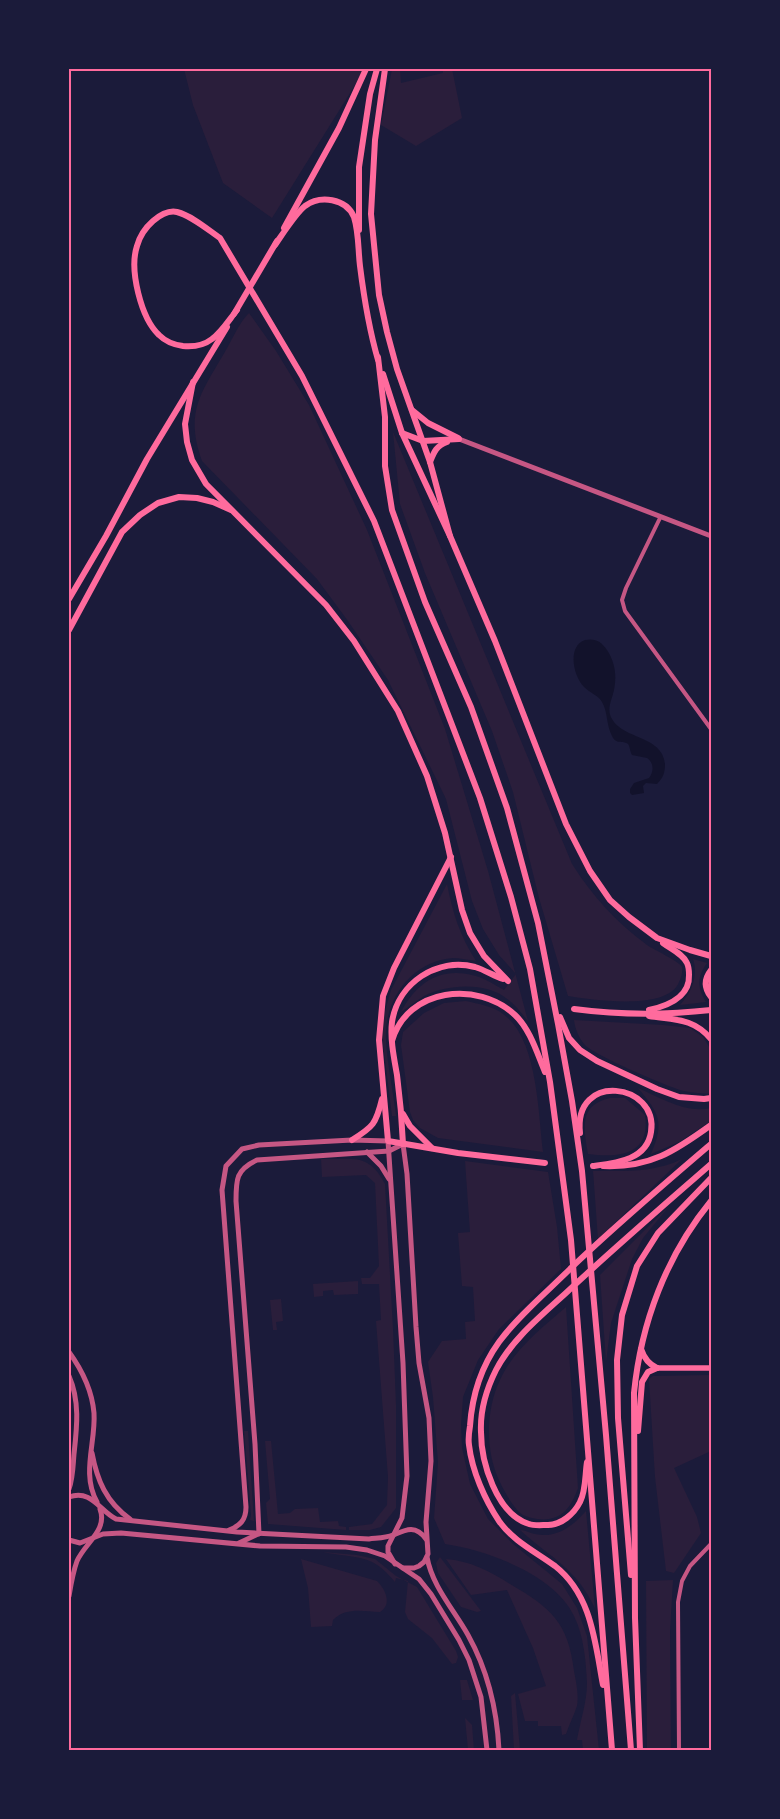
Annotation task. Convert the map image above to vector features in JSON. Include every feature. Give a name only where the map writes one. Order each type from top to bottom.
[{"type":"main road","points":[[69,600],[147,459],[275,245],[339,128],[366,69]]},
{"type":"main road","points":[[358,241],[359,167],[370,94],[377,69]]},
{"type":"main road","points":[[385,69],[378,107],[373,160],[372,214],[379,295],[387,332],[410,408],[430,462],[450,536]]},
{"type":"main road","points":[[275,245],[304,207],[316,201],[339,202],[348,208],[354,217],[363,287],[378,357],[402,433],[450,536],[495,641],[566,824],[590,871],[610,900],[629,918],[683,957],[689,966],[688,983],[680,996],[674,1001],[657,1008],[633,1013]]},
{"type":"main road","points":[[237,310],[213,338],[203,345],[192,347],[169,342],[159,335],[148,322],[136,280],[136,248],[142,233],[149,225],[159,216],[168,212],[176,212],[202,225],[220,238],[302,376],[374,521],[480,798],[530,969],[550,1082],[576,1298],[612,1750]]},
{"type":"main road","points":[[378,357],[385,417],[385,466],[392,510],[425,602],[471,707],[507,808],[538,923],[555,1006],[582,1171],[631,1750]]},
{"type":"main road","points":[[193,382],[186,424],[192,460],[206,484],[326,605],[354,641],[393,703],[428,776],[451,857],[462,910],[470,933],[484,956],[508,981],[475,967],[445,966],[426,972],[414,980],[398,1003],[392,1023],[392,1041],[402,1112],[403,1144]]},
{"type":"main road","points":[[410,408],[428,423],[460,439]]},
{"type":"main road","points":[[402,433],[423,441],[460,439]]},
{"type":"main road","points":[[430,462],[439,445],[460,439]]},
{"type":"main road","points":[[69,630],[122,532],[140,515],[158,503],[179,497],[197,498],[214,502],[236,513]]},
{"type":"main road","points":[[451,857],[394,968],[382,996],[379,1040],[388,1140],[433,1149],[545,1163]]},
{"type":"main road","points":[[657,938],[711,956]]},
{"type":"main road","points":[[711,970],[706,976],[705,981],[711,997]]},
{"type":"main road","points":[[392,1041],[395,1030],[403,1019],[427,1001],[458,992],[476,994],[504,1006],[524,1025],[550,1082]]},
{"type":"main road","points":[[555,1006],[569,1038],[580,1050],[597,1062],[657,1089],[680,1097],[704,1100],[711,1098]]},
{"type":"main road","points":[[574,1009],[596,1012],[633,1013],[711,1010]]},
{"type":"main road","points":[[633,1013],[693,1024],[702,1029],[711,1039]]},
{"type":"main road","points":[[582,1171],[583,1155],[580,1126],[582,1110],[591,1097],[605,1091],[624,1091],[636,1097],[649,1110],[652,1117],[651,1135],[639,1154],[628,1160],[593,1166],[620,1167],[644,1164],[662,1156],[711,1125]]},
{"type":"main road","points":[[352,1140],[368,1131],[375,1123],[384,1093]]},
{"type":"main road","points":[[402,1112],[410,1126],[433,1149]]},
{"type":"main road","points":[[609,1716],[592,1626],[579,1593],[561,1572],[526,1547],[501,1524],[490,1506],[476,1473],[468,1444],[475,1389],[499,1341],[524,1315],[611,1230],[711,1144]]},
{"type":"main road","points":[[588,1445],[584,1491],[581,1502],[572,1513],[555,1525],[529,1524],[514,1516],[503,1503],[490,1478],[483,1455],[481,1430],[484,1406],[488,1390],[497,1369],[510,1347],[545,1312],[621,1242],[711,1164]]},
{"type":"main road","points":[[635,1618],[618,1418],[617,1360],[622,1315],[637,1266],[658,1233],[711,1178]]},
{"type":"main road","points":[[640,1750],[635,1618],[634,1393],[641,1348],[652,1308],[666,1272],[687,1233],[711,1201]]},
{"type":"main road","points":[[641,1348],[646,1360],[650,1365],[657,1368],[711,1368]]},
{"type":"main road","points":[[635,1462],[638,1450],[642,1382],[648,1372],[657,1368]]},
{"type":"street","points":[[460,439],[660,518],[711,536]]},
{"type":"street","points":[[660,518],[622,600],[625,611],[711,729]]},
{"type":"street","points":[[229,1530],[242,1523],[245,1518],[246,1507],[222,1190],[226,1166],[242,1149],[259,1145],[388,1140],[403,1362],[407,1476],[402,1518],[388,1546],[391,1558],[395,1564]]},
{"type":"street","points":[[259,1534],[255,1444],[236,1186],[244,1166],[256,1160],[389,1151],[403,1144],[407,1174],[418,1354],[429,1418],[431,1461],[426,1522],[427,1542]]},
{"type":"street","points":[[367,1152],[381,1166],[390,1180]]},
{"type":"street","points":[[226,1233],[238,1231]]},
{"type":"street","points":[[69,1352],[83,1374],[92,1402],[94,1414],[89,1470],[93,1496],[99,1506],[103,1519],[98,1532],[78,1560],[69,1596]]},
{"type":"street","points":[[69,1376],[77,1410],[73,1471],[69,1489]]},
{"type":"street","points":[[92,1450],[95,1472],[103,1490],[118,1510],[132,1520]]},
{"type":"street","points":[[69,1497],[79,1494],[87,1496],[94,1500],[108,1515],[116,1519],[168,1526],[259,1534],[369,1539],[395,1534],[405,1529],[416,1530],[425,1537],[429,1550],[427,1557],[424,1562],[414,1568],[403,1568]]},
{"type":"street","points":[[69,1540],[80,1543],[94,1537],[115,1533],[260,1546],[346,1547],[376,1552],[385,1556],[419,1579],[431,1594],[459,1640],[474,1673],[483,1707],[488,1750]]},
{"type":"street","points":[[239,1544],[259,1534]]},
{"type":"street","points":[[679,1750],[678,1602],[682,1581],[690,1566],[711,1544]]},
{"type":"street","points":[[427,1557],[432,1578],[475,1648],[493,1700],[499,1750]]},
{"type":"street","points":[[483,1707],[493,1700]]},
{"type":"shaded area","points":[[184,69],[365,69],[272,218],[223,183],[193,105]]},
{"type":"shaded area","points":[[392,69],[400,69],[401,83],[443,73],[443,69],[452,69],[462,118],[416,146],[381,125]]},
{"type":"shaded area","points":[[249,313],[276,351],[309,405],[367,530],[445,729],[488,871],[515,973],[499,955],[483,929],[472,901],[446,799],[388,680],[317,579],[202,461],[195,428],[198,402],[236,331]]},
{"type":"shaded area","points":[[393,432],[572,864],[588,887],[615,918],[647,945],[682,967],[682,975],[679,982],[672,991],[661,997],[646,1000],[611,1001],[568,996],[539,898],[513,792],[492,731],[425,573],[400,504]]},
{"type":"shaded area","points":[[592,639],[600,642],[612,659],[615,669],[615,680],[609,708],[612,719],[625,731],[657,748],[662,755],[665,764],[664,773],[657,784],[646,783],[643,786],[644,793],[632,795],[630,789],[634,783],[649,778],[652,773],[651,762],[647,758],[632,755],[628,744],[614,739],[610,732],[602,702],[584,687],[577,676],[574,655],[579,643]]},
{"type":"shaded area","points":[[447,884],[458,924],[476,961],[453,958],[425,966],[413,974],[403,985],[396,997],[390,1010],[386,1039],[396,1116],[392,1116],[382,1036],[383,1018],[391,990]]},
{"type":"shaded area","points":[[693,959],[707,963],[701,973],[699,982],[706,1002],[680,1005],[688,995],[693,984],[695,965]]},
{"type":"shaded area","points":[[463,973],[476,976],[504,990],[516,975],[528,1021],[503,996],[474,987],[453,987],[433,992],[401,1012],[415,992],[431,979],[441,975]]},
{"type":"shaded area","points":[[466,1001],[499,1011],[515,1026],[523,1041],[530,1058],[534,1078],[543,1152],[438,1138],[420,1128],[413,1120],[410,1112],[401,1045],[403,1032],[424,1013],[444,1003]]},
{"type":"shaded area","points":[[574,1020],[690,1028],[703,1037],[711,1050],[711,1094],[687,1092],[602,1056],[585,1045],[576,1030]]},
{"type":"shaded area","points":[[638,1088],[683,1107],[692,1109],[711,1108],[711,1121],[679,1142],[651,1154],[658,1134],[658,1118],[651,1104]]},
{"type":"shaded area","points":[[610,1098],[625,1098],[645,1115],[646,1128],[643,1139],[638,1146],[621,1154],[588,1154],[585,1127],[588,1112],[592,1106]]},
{"type":"shaded area","points":[[321,1159],[351,1159],[366,1162],[379,1174],[385,1184],[396,1405],[396,1508],[381,1527],[370,1530],[349,1530],[349,1527],[372,1524],[387,1505],[388,1477],[376,1321],[381,1320],[379,1284],[362,1284],[361,1278],[370,1278],[379,1266],[375,1183],[366,1175],[322,1177]]},
{"type":"shaded area","points":[[682,1159],[598,1239],[593,1171],[649,1169],[671,1164]]},
{"type":"shaded area","points":[[465,1161],[548,1172],[557,1227],[561,1269],[499,1329],[478,1360],[463,1397],[462,1448],[470,1484],[488,1519],[513,1544],[562,1584],[577,1608],[587,1636],[599,1750],[583,1750],[582,1740],[577,1740],[586,1697],[586,1666],[580,1632],[574,1616],[565,1601],[552,1588],[518,1567],[480,1552],[445,1544],[434,1518],[438,1463],[433,1397],[428,1362],[442,1341],[466,1339],[465,1322],[475,1321],[473,1287],[462,1286],[458,1233],[470,1232]]},
{"type":"shaded area","points":[[670,1205],[643,1238],[632,1259],[611,1323],[606,1362],[600,1275]]},
{"type":"shaded area","points":[[358,1281],[358,1294],[334,1295],[333,1290],[323,1291],[323,1296],[314,1297],[313,1284]]},
{"type":"shaded area","points":[[281,1299],[283,1321],[276,1322],[277,1330],[273,1330],[270,1300]]},
{"type":"shaded area","points":[[566,1307],[578,1488],[572,1502],[559,1516],[537,1519],[525,1516],[519,1512],[509,1499],[499,1480],[494,1468],[489,1443],[490,1416],[495,1391],[512,1359],[538,1331]]},
{"type":"shaded area","points":[[711,1375],[711,1451],[674,1468],[697,1517],[701,1533],[674,1573],[666,1571],[655,1477],[649,1379],[653,1376]]},
{"type":"shaded area","points":[[244,1431],[248,1431],[254,1521],[250,1520]]},
{"type":"shaded area","points":[[265,1441],[271,1441],[278,1514],[290,1513],[295,1509],[318,1508],[320,1522],[338,1521],[339,1526],[346,1527],[346,1530],[268,1524],[266,1503],[270,1499]]},
{"type":"shaded area","points":[[586,1511],[595,1608],[571,1573],[520,1530],[543,1535],[557,1533],[576,1522]]},
{"type":"shaded area","points":[[323,1552],[357,1555],[375,1559],[403,1580],[396,1578],[395,1582],[379,1566],[363,1559]]},
{"type":"shaded area","points":[[440,1557],[481,1611],[477,1612],[461,1607],[438,1573],[436,1563]]},
{"type":"shaded area","points":[[301,1559],[377,1581],[383,1588],[386,1596],[387,1601],[384,1609],[380,1612],[349,1611],[333,1620],[332,1626],[311,1627],[308,1588]]},
{"type":"shaded area","points":[[446,1559],[472,1564],[495,1575],[547,1609],[562,1628],[571,1654],[578,1702],[566,1734],[562,1735],[561,1726],[538,1726],[538,1721],[525,1721],[518,1694],[546,1686],[533,1648],[507,1590],[471,1595]]},
{"type":"shaded area","points":[[673,1580],[670,1631],[671,1750],[647,1750],[646,1581]]},
{"type":"shaded area","points":[[408,1582],[417,1587],[456,1651],[458,1657],[456,1663],[452,1664],[432,1638],[408,1619],[405,1612]]},
{"type":"shaded area","points":[[460,1680],[467,1680],[473,1700],[462,1700]]},
{"type":"shaded area","points":[[515,1693],[520,1750],[514,1750],[511,1696]]},
{"type":"shaded area","points":[[465,1718],[472,1725],[474,1750],[468,1750]]}]
